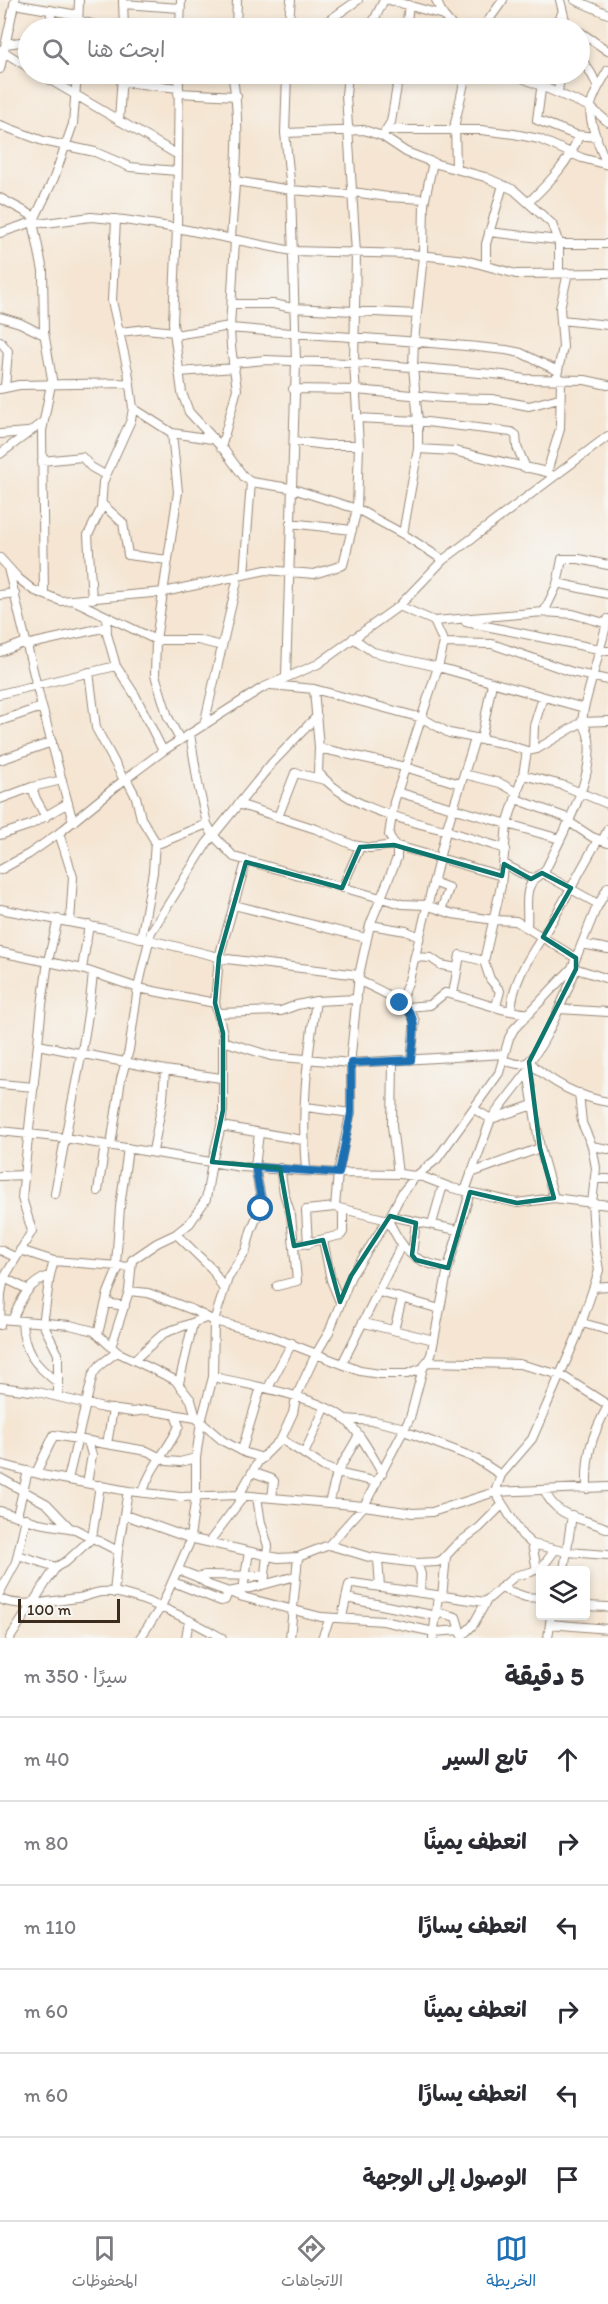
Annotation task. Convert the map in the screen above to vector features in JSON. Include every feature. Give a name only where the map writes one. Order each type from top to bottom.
[{"type":"street","points":[[78,18],[79,0]]},
{"type":"street","points":[[236,18],[237,0]]},
{"type":"street","points":[[289,18],[291,0]]},
{"type":"street","points":[[332,18],[358,0]]},
{"type":"street","points":[[375,18],[384,0]]},
{"type":"street","points":[[389,0],[443,15]]},
{"type":"street","points":[[436,0],[446,18]]},
{"type":"street","points":[[491,18],[503,0]]},
{"type":"street","points":[[560,0],[564,18]]},
{"type":"street","points":[[575,0],[608,14]]},
{"type":"street","points":[[0,69],[14,2],[51,10],[71,18]]},
{"type":"street","points":[[124,18],[123,2],[180,4]]},
{"type":"street","points":[[407,18],[409,5]]},
{"type":"street","points":[[51,10],[51,18]]},
{"type":"street","points":[[560,18],[562,12]]},
{"type":"street","points":[[590,39],[608,51]]},
{"type":"street","points":[[4,48],[18,59]]},
{"type":"street","points":[[608,70],[590,107],[599,147],[608,165]]},
{"type":"street","points":[[590,71],[598,87]]},
{"type":"street","points":[[57,84],[178,155]]},
{"type":"street","points":[[44,594],[43,422],[51,384],[44,335],[43,271],[34,219],[47,194],[73,124],[77,84]]},
{"type":"street","points":[[119,121],[122,84]]},
{"type":"street","points":[[150,84],[178,90],[237,96]]},
{"type":"street","points":[[178,84],[175,334],[182,393],[189,412],[244,477],[251,482],[290,488],[357,509],[403,534],[443,560]]},
{"type":"street","points":[[221,448],[237,389],[230,327],[237,96],[234,84]]},
{"type":"street","points":[[286,676],[290,488],[294,441],[293,389],[296,362],[291,190],[285,133],[287,84]]},
{"type":"street","points":[[0,558],[18,578],[33,590],[61,601],[164,592],[266,570],[314,574],[340,567],[345,560],[357,509],[359,445],[354,363],[356,253],[347,84]]},
{"type":"street","points":[[384,134],[391,122],[397,84]]},
{"type":"street","points":[[456,169],[456,116],[464,84]]},
{"type":"street","points":[[536,84],[590,107],[608,122]]},
{"type":"street","points":[[558,93],[559,84]]},
{"type":"street","points":[[540,86],[537,120],[579,136],[597,137]]},
{"type":"street","points":[[0,125],[65,146],[95,152],[135,168],[177,171]]},
{"type":"street","points":[[285,133],[348,129],[384,134],[481,130],[539,139],[572,154],[608,165]]},
{"type":"street","points":[[384,134],[406,152],[503,185],[529,202],[550,220],[559,242],[558,273]]},
{"type":"street","points":[[529,202],[560,171],[572,154],[579,136]]},
{"type":"street","points":[[403,534],[418,449],[418,421],[412,367],[423,256],[425,199],[433,162]]},
{"type":"street","points":[[235,181],[291,190],[425,199]]},
{"type":"street","points":[[486,265],[489,232],[503,185]]},
{"type":"street","points":[[0,198],[46,224],[91,217],[116,219],[177,228],[292,251],[423,256],[465,260],[516,274],[608,273]]},
{"type":"street","points":[[0,233],[34,219]]},
{"type":"street","points":[[92,599],[88,535],[102,504],[105,475],[131,420],[132,408],[130,383],[112,301],[116,219]]},
{"type":"street","points":[[0,222],[10,228]]},
{"type":"street","points":[[489,232],[559,242],[608,244]]},
{"type":"street","points":[[550,474],[560,429],[559,376],[563,347],[560,304],[568,273]]},
{"type":"street","points":[[232,304],[273,304],[293,308],[416,314]]},
{"type":"street","points":[[0,317],[20,323],[44,335]]},
{"type":"street","points":[[561,320],[608,325]]},
{"type":"street","points":[[120,332],[146,329],[175,334],[230,327],[512,350],[559,376]]},
{"type":"street","points":[[0,341],[8,351],[3,362],[3,388],[51,384],[130,383]]},
{"type":"street","points":[[179,372],[265,360],[412,367],[524,379],[559,376],[608,385]]},
{"type":"street","points":[[293,389],[356,390],[444,398],[492,399],[529,406],[559,398]]},
{"type":"street","points":[[132,408],[172,433],[212,439]]},
{"type":"street","points":[[357,418],[418,421],[514,433],[519,454],[526,468]]},
{"type":"street","points":[[0,454],[43,422]]},
{"type":"street","points":[[0,434],[28,432]]},
{"type":"street","points":[[172,433],[172,456],[178,492],[156,640],[155,675],[168,717],[180,740]]},
{"type":"street","points":[[0,870],[29,854],[59,833],[163,751],[269,685],[318,664],[399,606],[443,560],[550,474],[608,436]]},
{"type":"street","points":[[294,441],[326,445],[359,445]]},
{"type":"street","points":[[418,449],[454,451],[550,474]]},
{"type":"street","points":[[42,462],[84,457],[91,467],[105,475]]},
{"type":"street","points":[[204,725],[241,576],[251,482]]},
{"type":"street","points":[[102,504],[123,523],[128,555],[168,560]]},
{"type":"street","points":[[290,523],[352,530]]},
{"type":"street","points":[[544,612],[557,583],[563,558],[608,565]]},
{"type":"street","points":[[8,566],[73,822]]},
{"type":"street","points":[[557,583],[608,594]]},
{"type":"street","points":[[0,595],[15,593]]},
{"type":"street","points":[[71,600],[156,640],[198,640],[222,646]]},
{"type":"street","points":[[399,606],[434,621],[544,612],[573,614],[608,622],[604,651],[593,677],[582,722],[589,730],[592,754],[590,766],[570,820],[542,873],[532,879],[528,891],[527,926]]},
{"type":"street","points":[[106,616],[106,627],[116,666],[135,695],[163,751]]},
{"type":"street","points":[[457,620],[604,651]]},
{"type":"street","points":[[294,1246],[342,1234],[339,1173],[351,1113],[351,1063],[358,978],[370,924],[397,858],[398,852],[389,835],[397,792],[444,643],[434,621]]},
{"type":"street","points":[[0,652],[26,644],[106,627]]},
{"type":"street","points":[[353,638],[373,652],[584,708]]},
{"type":"street","points":[[444,643],[500,646],[608,680]]},
{"type":"street","points":[[0,694],[116,666]]},
{"type":"street","points":[[89,672],[96,728],[136,797],[141,818],[155,841],[144,939],[146,957],[138,988],[129,1050],[98,1191]]},
{"type":"street","points":[[403,1005],[446,831],[460,784],[478,739],[492,683]]},
{"type":"street","points":[[269,685],[314,689],[422,718],[449,733],[530,750],[582,722],[608,721]]},
{"type":"street","points":[[314,689],[319,748],[318,772],[327,781],[355,800],[392,816],[506,849]]},
{"type":"street","points":[[496,1006],[500,991],[490,979],[484,961],[502,876],[508,822],[543,697]]},
{"type":"street","points":[[0,721],[42,707]]},
{"type":"street","points":[[144,939],[213,835],[272,763],[317,716]]},
{"type":"street","points":[[190,734],[207,824],[213,835],[234,857],[379,899],[402,904],[426,905],[453,914],[516,921],[576,958]]},
{"type":"street","points":[[0,760],[52,742]]},
{"type":"street","points":[[319,748],[405,767],[460,784]]},
{"type":"street","points":[[278,817],[295,773],[327,781]]},
{"type":"street","points":[[464,774],[500,783],[517,796],[570,820],[603,841]]},
{"type":"street","points":[[523,775],[562,785],[608,804]]},
{"type":"street","points":[[0,799],[32,787],[62,780]]},
{"type":"street","points":[[32,787],[46,817]]},
{"type":"street","points":[[397,792],[508,822],[560,839]]},
{"type":"street","points":[[0,836],[24,828],[68,803]]},
{"type":"street","points":[[238,804],[360,847],[394,845],[502,876]]},
{"type":"street","points":[[155,841],[160,843],[207,824]]},
{"type":"street","points":[[511,1011],[514,987],[530,956],[571,888],[603,841],[608,829]]},
{"type":"street","points":[[59,833],[73,877],[70,922]]},
{"type":"street","points":[[342,888],[360,847]]},
{"type":"street","points":[[68,1479],[95,1370],[114,1350],[129,1291],[134,1258],[176,1234],[190,1223],[206,1199],[221,1126],[223,1041],[215,1003],[219,957],[246,862]]},
{"type":"street","points":[[504,864],[532,879]]},
{"type":"street","points":[[542,873],[598,904]]},
{"type":"street","points":[[433,882],[449,888],[441,910]]},
{"type":"street","points":[[125,1515],[189,1538],[267,1556],[298,1557],[329,1545],[364,1506],[410,1419],[434,1340],[448,1268],[471,1173],[491,1119],[530,1066],[559,1009],[576,958],[598,904],[608,887]]},
{"type":"street","points":[[234,905],[366,938]]},
{"type":"street","points":[[0,909],[89,925],[219,957],[358,978],[403,1005],[415,1021],[411,1060]]},
{"type":"street","points":[[58,919],[48,961],[24,1175],[24,1207],[32,1227],[4,1278],[1,1288],[0,1319],[69,1325],[98,1334],[114,1350],[179,1383],[191,1400],[198,1420]]},
{"type":"street","points":[[370,924],[406,931],[418,937]]},
{"type":"street","points":[[82,969],[89,925]]},
{"type":"street","points":[[582,944],[608,949]]},
{"type":"street","points":[[0,952],[82,969],[138,988],[215,1003]]},
{"type":"street","points":[[453,994],[461,955],[484,961]]},
{"type":"street","points":[[414,957],[431,958],[441,964],[457,968]]},
{"type":"street","points":[[574,968],[608,979]]},
{"type":"street","points":[[209,1542],[242,1495],[252,1472],[281,1439],[293,1413],[296,1397],[329,1332],[351,1276],[389,1218],[402,1193],[416,1176],[437,1159],[499,1073],[508,1038],[514,1029],[574,968]]},
{"type":"street","points":[[55,1194],[76,1087],[93,973]]},
{"type":"street","points":[[403,1005],[430,1005],[443,994],[453,994],[511,1011],[530,1013]]},
{"type":"street","points":[[218,1013],[281,1011],[316,1001],[357,999]]},
{"type":"street","points":[[306,1170],[303,1140],[307,1059],[316,1001]]},
{"type":"street","points":[[559,1009],[608,1012]]},
{"type":"street","points":[[223,1041],[267,1055],[351,1063],[504,1057],[530,1066],[579,1094],[608,1102]]},
{"type":"street","points":[[38,1045],[165,1070],[221,1078]]},
{"type":"street","points":[[393,1062],[392,1126],[398,1174]]},
{"type":"street","points":[[530,1066],[540,1148],[554,1198]]},
{"type":"street","points":[[153,1151],[163,1098],[165,1070]]},
{"type":"street","points":[[0,1084],[33,1087]]},
{"type":"street","points":[[579,1094],[582,1123],[595,1156],[596,1179],[592,1203],[599,1270],[582,1323],[532,1439],[501,1475],[495,1492],[522,1535],[532,1544],[567,1552],[608,1555]]},
{"type":"street","points":[[474,1109],[491,1119],[533,1105]]},
{"type":"street","points":[[306,1107],[351,1113]]},
{"type":"street","points":[[221,1126],[303,1140]]},
{"type":"street","points":[[0,1131],[65,1138],[255,1167],[416,1176],[467,1192],[518,1203],[554,1198],[608,1205]]},
{"type":"street","points":[[140,1638],[162,1607],[179,1570],[189,1538],[196,1496],[198,1420],[213,1377],[214,1321],[232,1271],[246,1250],[262,1204],[255,1167],[259,1133]]},
{"type":"street","points":[[592,1146],[608,1149]]},
{"type":"street","points":[[98,1334],[117,1265],[120,1207],[128,1148]]},
{"type":"street","points":[[471,1173],[540,1148]]},
{"type":"street","points":[[277,1286],[297,1281],[291,1215],[284,1193],[280,1168]]},
{"type":"street","points":[[0,1176],[24,1175]]},
{"type":"street","points":[[596,1179],[608,1179]]},
{"type":"street","points":[[432,1224],[443,1185]]},
{"type":"street","points":[[308,1244],[306,1210],[339,1208],[457,1230]]},
{"type":"street","points":[[389,1218],[402,1244],[416,1260],[448,1268]]},
{"type":"street","points":[[412,1255],[416,1222]]},
{"type":"street","points":[[176,1234],[212,1269],[224,1290]]},
{"type":"street","points":[[323,1240],[331,1280],[340,1302]]},
{"type":"street","points":[[342,1364],[402,1244]]},
{"type":"street","points":[[0,1251],[54,1261],[131,1267]]},
{"type":"street","points":[[54,1261],[43,1324],[58,1354],[58,1397]]},
{"type":"street","points":[[12,1320],[27,1289],[39,1279],[50,1275]]},
{"type":"street","points":[[4,1278],[27,1289]]},
{"type":"street","points":[[594,1287],[608,1286]]},
{"type":"street","points":[[129,1291],[148,1293],[214,1321],[292,1343],[360,1371],[407,1374],[425,1365],[519,1364],[561,1375],[608,1405],[597,1425],[587,1454],[587,1489]]},
{"type":"street","points":[[380,1292],[440,1309]]},
{"type":"street","points":[[394,1330],[402,1299]]},
{"type":"street","points":[[106,1303],[125,1306]]},
{"type":"street","points":[[134,1360],[164,1333],[206,1317]]},
{"type":"street","points":[[22,1321],[24,1343],[31,1356],[58,1383]]},
{"type":"street","points":[[179,1383],[193,1323]]},
{"type":"street","points":[[364,1323],[434,1340]]},
{"type":"street","points":[[582,1323],[608,1330]]},
{"type":"street","points":[[242,1450],[265,1387],[292,1343]]},
{"type":"street","points":[[213,1377],[265,1387],[325,1408],[344,1419],[359,1435],[382,1473]]},
{"type":"street","points":[[0,1387],[112,1409],[132,1412],[147,1410],[198,1420],[223,1441],[263,1458]]},
{"type":"street","points":[[304,1454],[325,1408]]},
{"type":"street","points":[[107,1444],[112,1409]]},
{"type":"street","points":[[143,1492],[150,1473],[161,1459],[179,1426],[175,1415]]},
{"type":"street","points":[[344,1419],[375,1421],[405,1429],[477,1459],[501,1475]]},
{"type":"street","points":[[329,1503],[337,1473],[359,1435]]},
{"type":"street","points":[[17,1515],[23,1490],[53,1436],[147,1451],[161,1459],[180,1462],[196,1458]]},
{"type":"street","points":[[281,1439],[337,1473],[377,1482]]},
{"type":"street","points":[[87,1483],[92,1455],[88,1441]]},
{"type":"street","points":[[0,1464],[128,1491],[180,1497],[242,1495],[364,1506],[413,1513],[432,1512],[495,1492],[608,1487]]},
{"type":"street","points":[[252,1472],[274,1481],[272,1498]]},
{"type":"street","points":[[0,1478],[47,1504],[69,1527]]},
{"type":"street","points":[[10,1638],[56,1567],[67,1561],[92,1538],[100,1485]]},
{"type":"street","points":[[114,1593],[128,1491]]},
{"type":"street","points":[[545,1491],[551,1504],[587,1523],[608,1529]]},
{"type":"street","points":[[257,1497],[268,1546],[265,1580]]},
{"type":"street","points":[[329,1545],[378,1558],[417,1563],[437,1562],[479,1528],[502,1505]]},
{"type":"street","points":[[0,1511],[39,1523],[69,1527],[118,1551]]},
{"type":"street","points":[[565,1566],[572,1515]]},
{"type":"street","points":[[0,1592],[18,1555],[26,1518]]},
{"type":"street","points":[[532,1544],[540,1566]]},
{"type":"street","points":[[543,1566],[555,1550]]},
{"type":"street","points":[[243,1589],[249,1552]]},
{"type":"street","points":[[18,1555],[56,1567]]},
{"type":"street","points":[[434,1635],[446,1556]]},
{"type":"street","points":[[290,1638],[298,1557]]},
{"type":"street","points":[[378,1558],[380,1587]]},
{"type":"street","points":[[417,1563],[421,1574],[420,1593]]},
{"type":"street","points":[[179,1570],[228,1592],[293,1610],[330,1618],[385,1621],[434,1635],[461,1635],[473,1624],[485,1602],[500,1588],[515,1576],[536,1570]]},
{"type":"street","points":[[197,1577],[205,1575],[265,1580]]},
{"type":"street","points":[[228,1592],[265,1580],[296,1576]]},
{"type":"street","points":[[173,1582],[221,1601],[225,1600],[228,1592]]},
{"type":"street","points":[[342,1617],[351,1583],[485,1602]]},
{"type":"street","points":[[500,1588],[526,1597],[536,1598]]},
{"type":"street","points":[[0,1599],[11,1603],[34,1602],[79,1598],[102,1592],[114,1593],[162,1607],[222,1638]]},
{"type":"street","points":[[346,1598],[456,1617],[461,1635]]},
{"type":"street","points":[[385,1621],[388,1606]]},
{"type":"street","points":[[590,1606],[608,1607]]},
{"type":"street","points":[[322,1638],[330,1618]]},
{"type":"street","points":[[186,1638],[189,1620]]},
{"type":"street","points":[[548,1638],[550,1620]]},
{"type":"street","points":[[550,1624],[608,1629]]},
{"type":"highlighted area","points":[[394,845],[502,876],[504,864],[531,879],[542,873],[571,888],[543,937],[576,958],[576,969],[529,1062],[540,1148],[554,1198],[517,1203],[470,1192],[448,1268],[416,1260],[412,1255],[416,1223],[390,1216],[351,1276],[340,1302],[323,1240],[294,1246],[280,1168],[212,1162],[223,1110],[223,1033],[215,1003],[219,957],[246,862],[342,888],[360,847]]},
{"type":"route","points":[[261,1209],[255,1167],[339,1173],[350,1124],[351,1063],[411,1060],[415,1021],[407,1007],[400,1003]]}]
